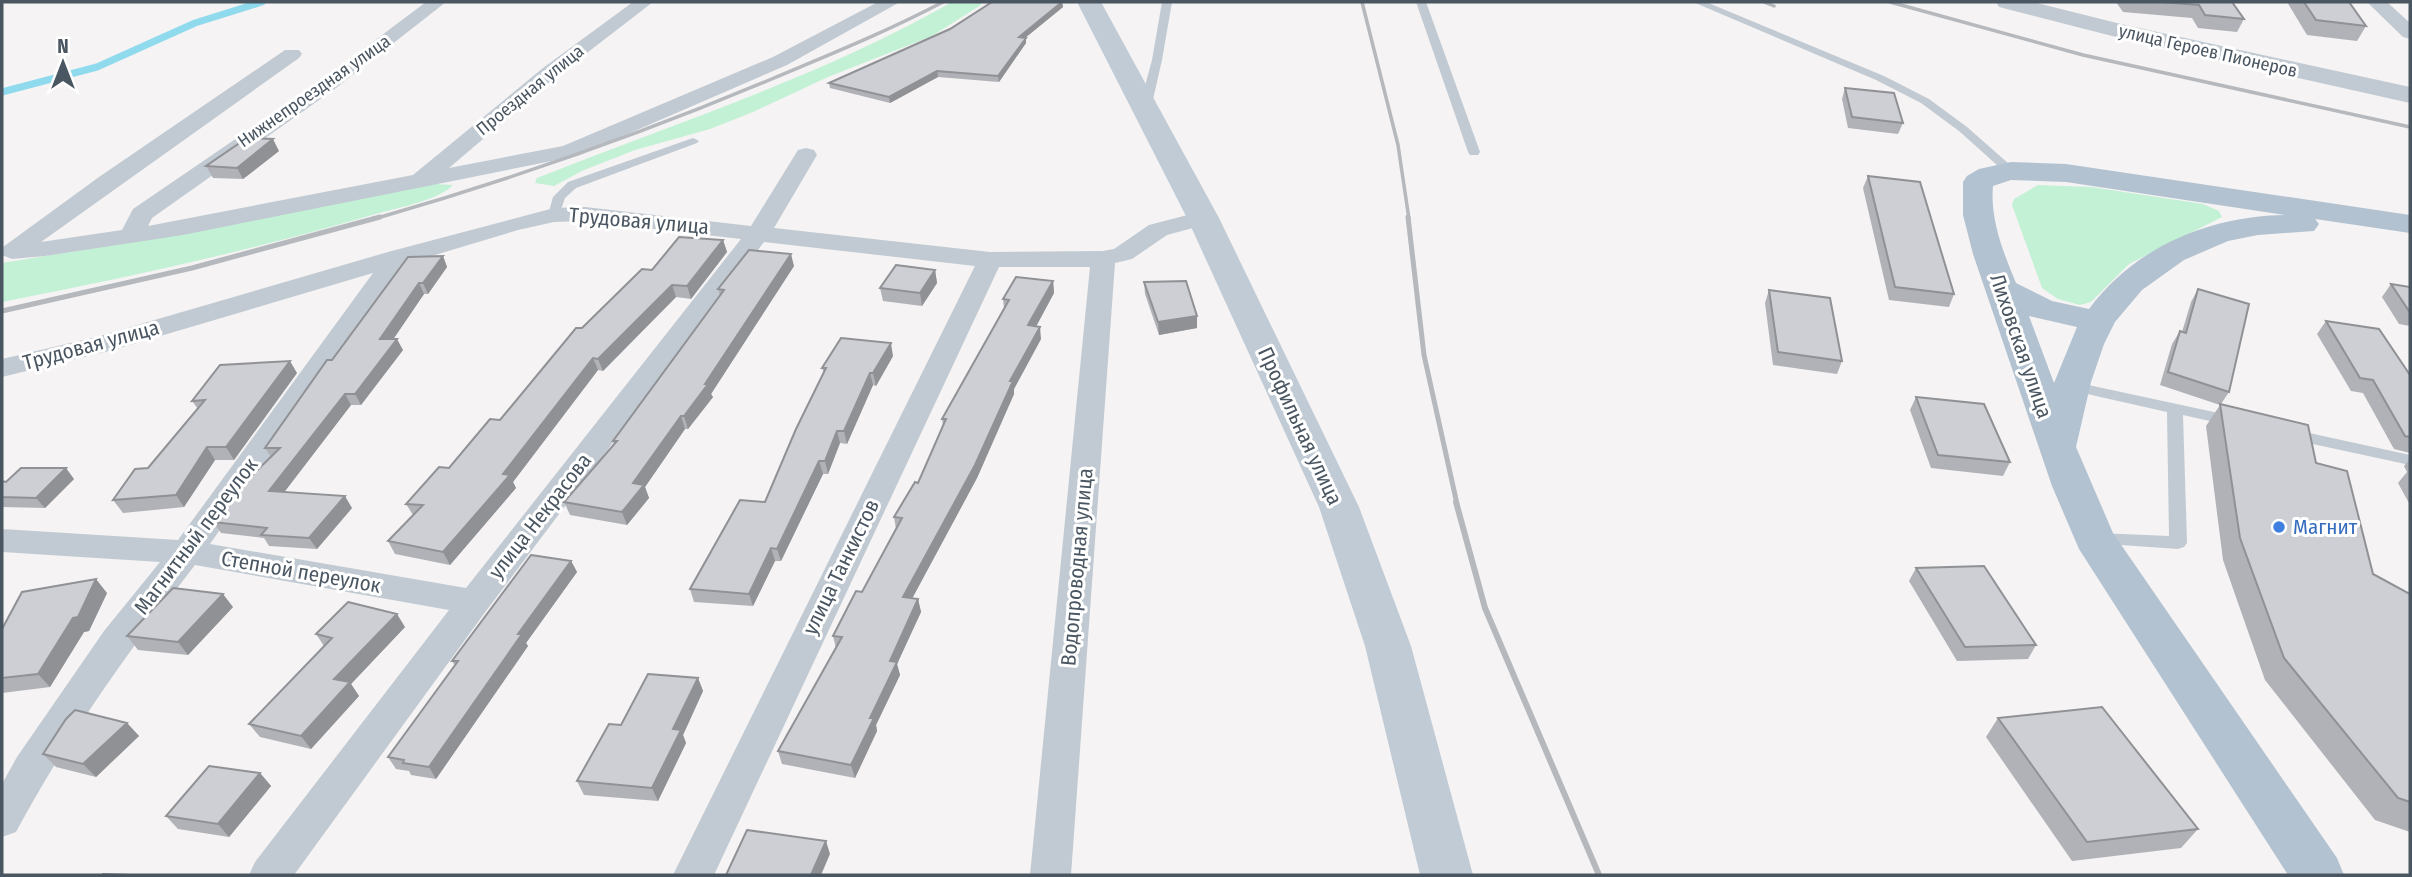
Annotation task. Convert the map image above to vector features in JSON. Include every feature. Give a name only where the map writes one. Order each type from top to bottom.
[{"type":"main road","name":"Профильная улица","points":[[1089,2],[1203,218],[1339,507],[1388,646],[1447,875]]},
{"type":"main road","name":"Лиховская улица","points":[[2318,875],[2094,538],[2071,490],[1987,248],[1975,195],[1978,182],[1989,175],[2011,171],[2094,176],[2410,224]]},
{"type":"main road","points":[[2214,194],[2239,211],[2245,219],[2242,228]]},
{"type":"main road","points":[[2057,449],[2070,387],[2086,342],[2098,321],[2137,276],[2176,251],[2217,234],[2242,228],[2313,223],[2410,230]]},
{"type":"main road","points":[[2002,289],[2040,308],[2098,321]]},
{"type":"street","name":"Нижнепроездная улица","points":[[137,225],[437,2]]},
{"type":"street","name":"Проездная улица","points":[[418,183],[550,72],[644,2]]},
{"type":"street","points":[[292,54],[12,251],[45,249],[137,225],[418,183],[569,151],[761,69],[891,2]]},
{"type":"street","name":"улица Героев Пионеров","points":[[2007,2],[2120,31],[2410,94]]},
{"type":"street","points":[[2376,2],[2410,33]]},
{"type":"street","name":"улица Некрасова","points":[[270,875],[474,602],[759,232],[806,155]]},
{"type":"street","points":[[107,182],[137,225]]},
{"type":"street","name":"Трудовая улица","points":[[2,368],[103,344],[397,257],[554,215],[584,214],[759,232],[990,260],[1103,259],[1123,254],[1158,230],[1203,218]]},
{"type":"street","name":"Магнитный переулок","points":[[2,820],[31,768],[116,641],[187,552],[397,257]]},
{"type":"street","name":"Водопроводная улица","points":[[1051,875],[1103,259]]},
{"type":"street","name":"улица Танкистов","points":[[692,875],[990,260]]},
{"type":"street","name":"Степной переулок","points":[[2,540],[187,552],[474,602]]},
{"type":"lane","points":[[1145,108],[1167,2]]},
{"type":"lane","points":[[1421,2],[1474,152]]},
{"type":"lane","points":[[1698,2],[1880,78],[1925,101],[1963,129],[2011,171]]},
{"type":"lane","points":[[554,215],[559,197],[572,185],[694,141]]},
{"type":"lane","points":[[2070,387],[2253,426]]},
{"type":"lane","points":[[2094,538],[2179,543],[2175,409]]},
{"type":"lane","points":[[2280,432],[2410,460]]},
{"type":"green space","points":[[952,2],[981,2],[981,5],[932,36],[828,77],[753,112],[710,129],[635,150],[584,170],[554,186],[535,183],[537,178],[800,76],[902,29]]},
{"type":"green space","points":[[435,184],[453,185],[439,195],[419,202],[286,239],[144,273],[2,302],[2,263],[175,235]]},
{"type":"green space","points":[[2038,185],[2091,187],[2203,204],[2219,211],[2222,217],[2129,264],[2091,302],[2080,305],[2058,299],[2042,288],[2012,205],[2014,199]]},
{"type":"building","points":[[992,2],[1062,2],[1019,37],[1026,38],[998,76],[937,71],[889,97],[829,83],[950,29]]},
{"type":"building","points":[[2162,2],[2232,2],[2244,19],[2205,15],[2199,5]]},
{"type":"building","points":[[2304,2],[2349,2],[2366,26],[2316,20]]},
{"type":"building","points":[[1845,88],[1894,93],[1903,123],[1852,117]]},
{"type":"building","points":[[247,138],[273,139],[237,168],[206,166]]},
{"type":"building","points":[[1868,176],[1920,182],[1954,294],[1895,287]]},
{"type":"building","points":[[679,237],[723,240],[687,286],[672,285],[598,359],[593,358],[503,474],[510,475],[443,552],[388,541],[423,505],[406,504],[439,467],[449,468],[490,419],[500,420],[576,328],[582,328],[642,269],[652,270]]},
{"type":"building","points":[[749,250],[791,254],[705,384],[708,384],[684,416],[681,416],[633,483],[644,485],[622,512],[564,502],[617,441],[613,441],[724,290],[718,289]]},
{"type":"building","points":[[443,256],[423,283],[419,283],[380,339],[397,339],[355,394],[345,394],[269,491],[345,496],[309,538],[261,535],[267,528],[213,522],[233,494],[280,448],[265,448],[327,360],[332,360],[408,257]]},
{"type":"building","points":[[896,265],[935,270],[920,293],[880,288]]},
{"type":"building","points":[[1016,277],[1053,281],[1028,325],[1040,327],[1010,381],[1013,381],[975,465],[903,597],[918,599],[890,661],[897,662],[851,765],[778,751],[842,637],[833,636],[856,591],[862,592],[902,518],[894,517],[915,482],[918,483],[946,419],[942,419],[1009,300],[1003,299]]},
{"type":"building","points":[[1186,281],[1197,316],[1158,322],[1144,282]]},
{"type":"building","points":[[2391,284],[2410,287],[2410,312],[2409,311]]},
{"type":"building","points":[[2198,289],[2249,304],[2229,392],[2168,372],[2180,331],[2186,333]]},
{"type":"building","points":[[1769,290],[1830,298],[1842,361],[1778,352]]},
{"type":"building","points":[[2326,321],[2379,329],[2410,375],[2410,437],[2405,436],[2373,380],[2360,378]]},
{"type":"building","points":[[841,338],[891,343],[873,373],[870,373],[844,431],[837,431],[825,461],[819,461],[777,549],[771,548],[749,594],[690,589],[740,500],[765,502],[826,368],[822,368]]},
{"type":"building","points":[[290,361],[226,447],[207,447],[176,495],[113,500],[135,469],[148,468],[205,400],[192,401],[220,365]]},
{"type":"building","points":[[1916,397],[1984,404],[2010,462],[1938,455]]},
{"type":"building","points":[[2220,404],[2308,425],[2316,463],[2347,471],[2373,574],[2410,594],[2410,802],[2398,798],[2284,658],[2240,538]]},
{"type":"building","points":[[21,468],[66,468],[36,498],[2,497],[2,481],[6,482]]},
{"type":"building","points":[[531,555],[571,561],[518,634],[522,634],[429,767],[403,763],[404,760],[388,757],[458,661],[452,661]]},
{"type":"building","points":[[1984,566],[2036,645],[1965,647],[1916,568]]},
{"type":"building","points":[[96,579],[78,617],[73,618],[38,674],[2,678],[2,629],[22,592]]},
{"type":"building","points":[[173,588],[223,594],[178,642],[127,636]]},
{"type":"building","points":[[348,602],[397,614],[334,679],[350,682],[301,736],[249,724],[332,638],[316,634]]},
{"type":"building","points":[[648,674],[698,678],[673,729],[681,730],[652,788],[577,781],[609,724],[621,725]]},
{"type":"building","points":[[2102,707],[2198,829],[2087,842],[1998,718]]},
{"type":"building","points":[[75,710],[127,723],[83,764],[43,754]]},
{"type":"building","points":[[209,766],[260,773],[218,824],[166,816]]},
{"type":"building","points":[[747,830],[826,841],[811,875],[726,875]]},
{"type":"waterway","points":[[2,92],[97,67],[195,23],[262,2]]},
{"type":"railway","points":[[374,219],[526,172],[676,118],[859,42],[943,2]]},
{"type":"railway","points":[[1362,2],[1398,145],[1409,219]]},
{"type":"railway","points":[[1764,2],[1774,6]]},
{"type":"railway","points":[[1890,2],[2083,55],[2410,127]]},
{"type":"railway","points":[[2,311],[192,268],[380,217]]},
{"type":"railway","points":[[1408,217],[1424,355],[1457,504]]},
{"type":"railway","points":[[1456,502],[1485,608],[1599,875]]},
{"type":"place","name":"Магнит","points":[[2279,527]]}]
